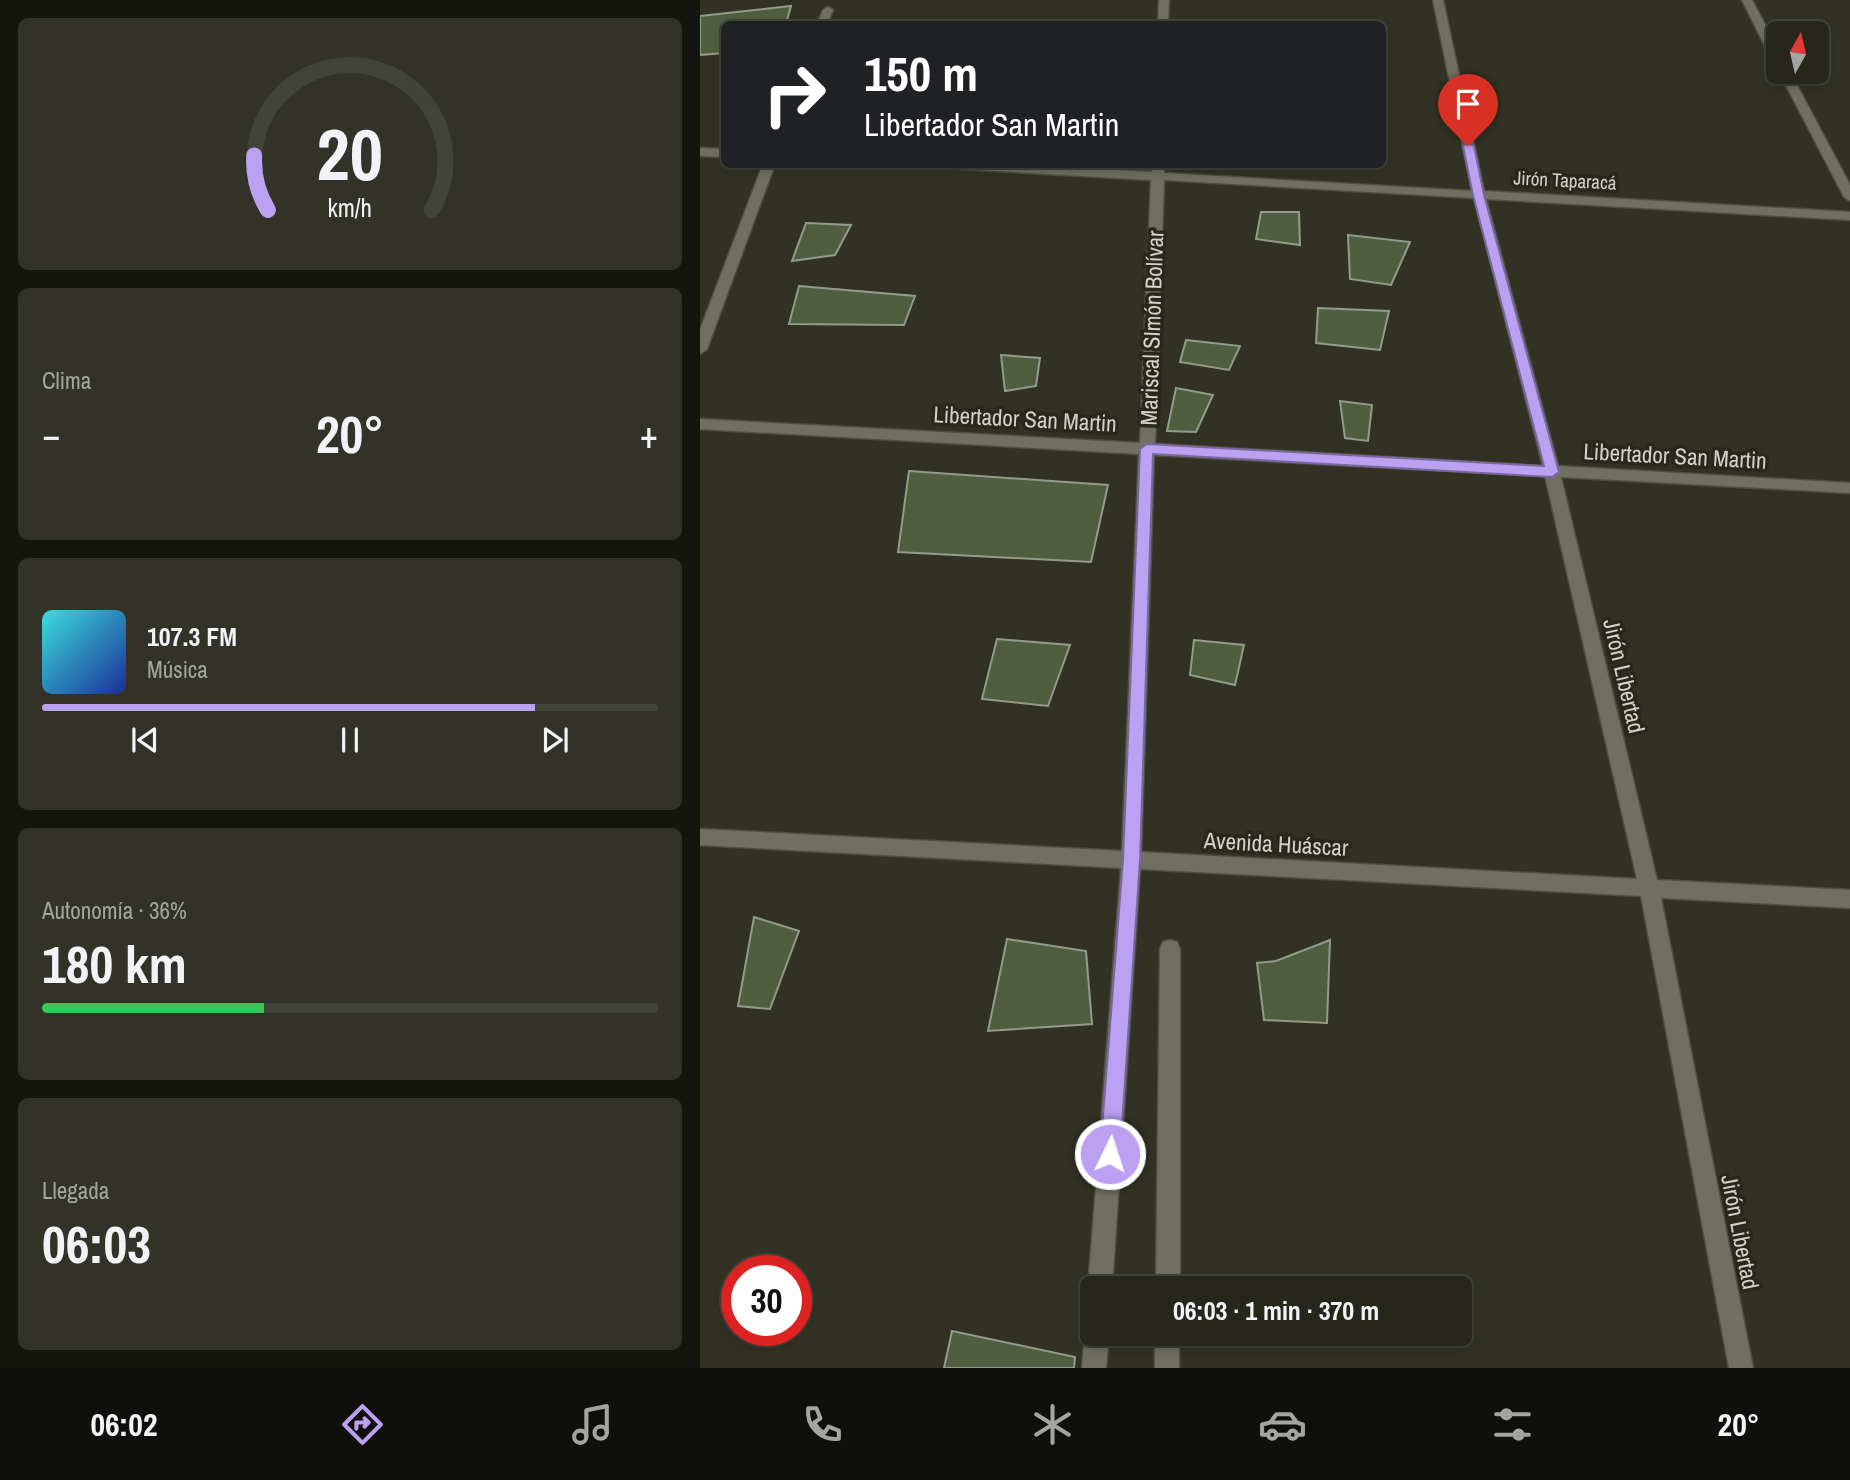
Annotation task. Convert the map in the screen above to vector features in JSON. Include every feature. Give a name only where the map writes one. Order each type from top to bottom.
[{"type":"street","points":[[1163,21],[1164,0]]},
{"type":"street","name":"Jirón Libertad","points":[[1438,0],[1479,195],[1552,472],[1648,888],[1741,1368]]},
{"type":"street","points":[[1746,0],[1766,38]]},
{"type":"street","points":[[823,21],[828,10]]},
{"type":"street","points":[[1790,84],[1850,197]]},
{"type":"street","points":[[700,152],[721,153]]},
{"type":"street","points":[[700,349],[768,168]]},
{"type":"street","name":"Jirón Taparacá","points":[[1086,168],[1158,170],[1479,195],[1850,216]]},
{"type":"street","name":"Mariscal SImón Bolívar","points":[[1101,1276],[1132,860],[1158,170]]},
{"type":"street","name":"Libertador San Martin","points":[[700,424],[1850,488]]},
{"type":"street","name":"Avenida Huáscar","points":[[700,837],[1850,899]]},
{"type":"street","points":[[1168,1276],[1170,949]]},
{"type":"street","points":[[1094,1368],[1096,1346]]},
{"type":"street","points":[[1167,1346],[1167,1368]]},
{"type":"building","points":[[791,6],[787,21],[721,21],[721,53],[700,55],[700,16]]},
{"type":"building","points":[[1261,212],[1299,212],[1300,245],[1256,239]]},
{"type":"building","points":[[806,223],[851,225],[835,255],[792,261]]},
{"type":"building","points":[[1348,235],[1410,242],[1391,285],[1350,279]]},
{"type":"building","points":[[799,286],[915,296],[904,325],[789,324]]},
{"type":"building","points":[[1318,308],[1389,311],[1380,350],[1316,343]]},
{"type":"building","points":[[1186,340],[1240,346],[1229,370],[1180,362]]},
{"type":"building","points":[[1001,355],[1040,358],[1036,386],[1005,391]]},
{"type":"building","points":[[1176,388],[1213,395],[1196,432],[1167,431]]},
{"type":"building","points":[[1340,401],[1372,405],[1368,441],[1345,438]]},
{"type":"building","points":[[909,471],[1108,485],[1091,562],[898,552]]},
{"type":"building","points":[[997,639],[1070,645],[1048,706],[982,699]]},
{"type":"building","points":[[1194,640],[1244,645],[1235,685],[1190,675]]},
{"type":"building","points":[[754,917],[799,931],[770,1009],[738,1006]]},
{"type":"building","points":[[1007,939],[1086,951],[1092,1024],[988,1031]]},
{"type":"building","points":[[1330,940],[1327,1023],[1264,1020],[1257,963],[1276,961]]},
{"type":"building","points":[[952,1331],[1075,1357],[1074,1368],[944,1368]]},
{"type":"route","points":[[1110,1154],[1132,860],[1147,449],[1552,472],[1468,146]]}]
